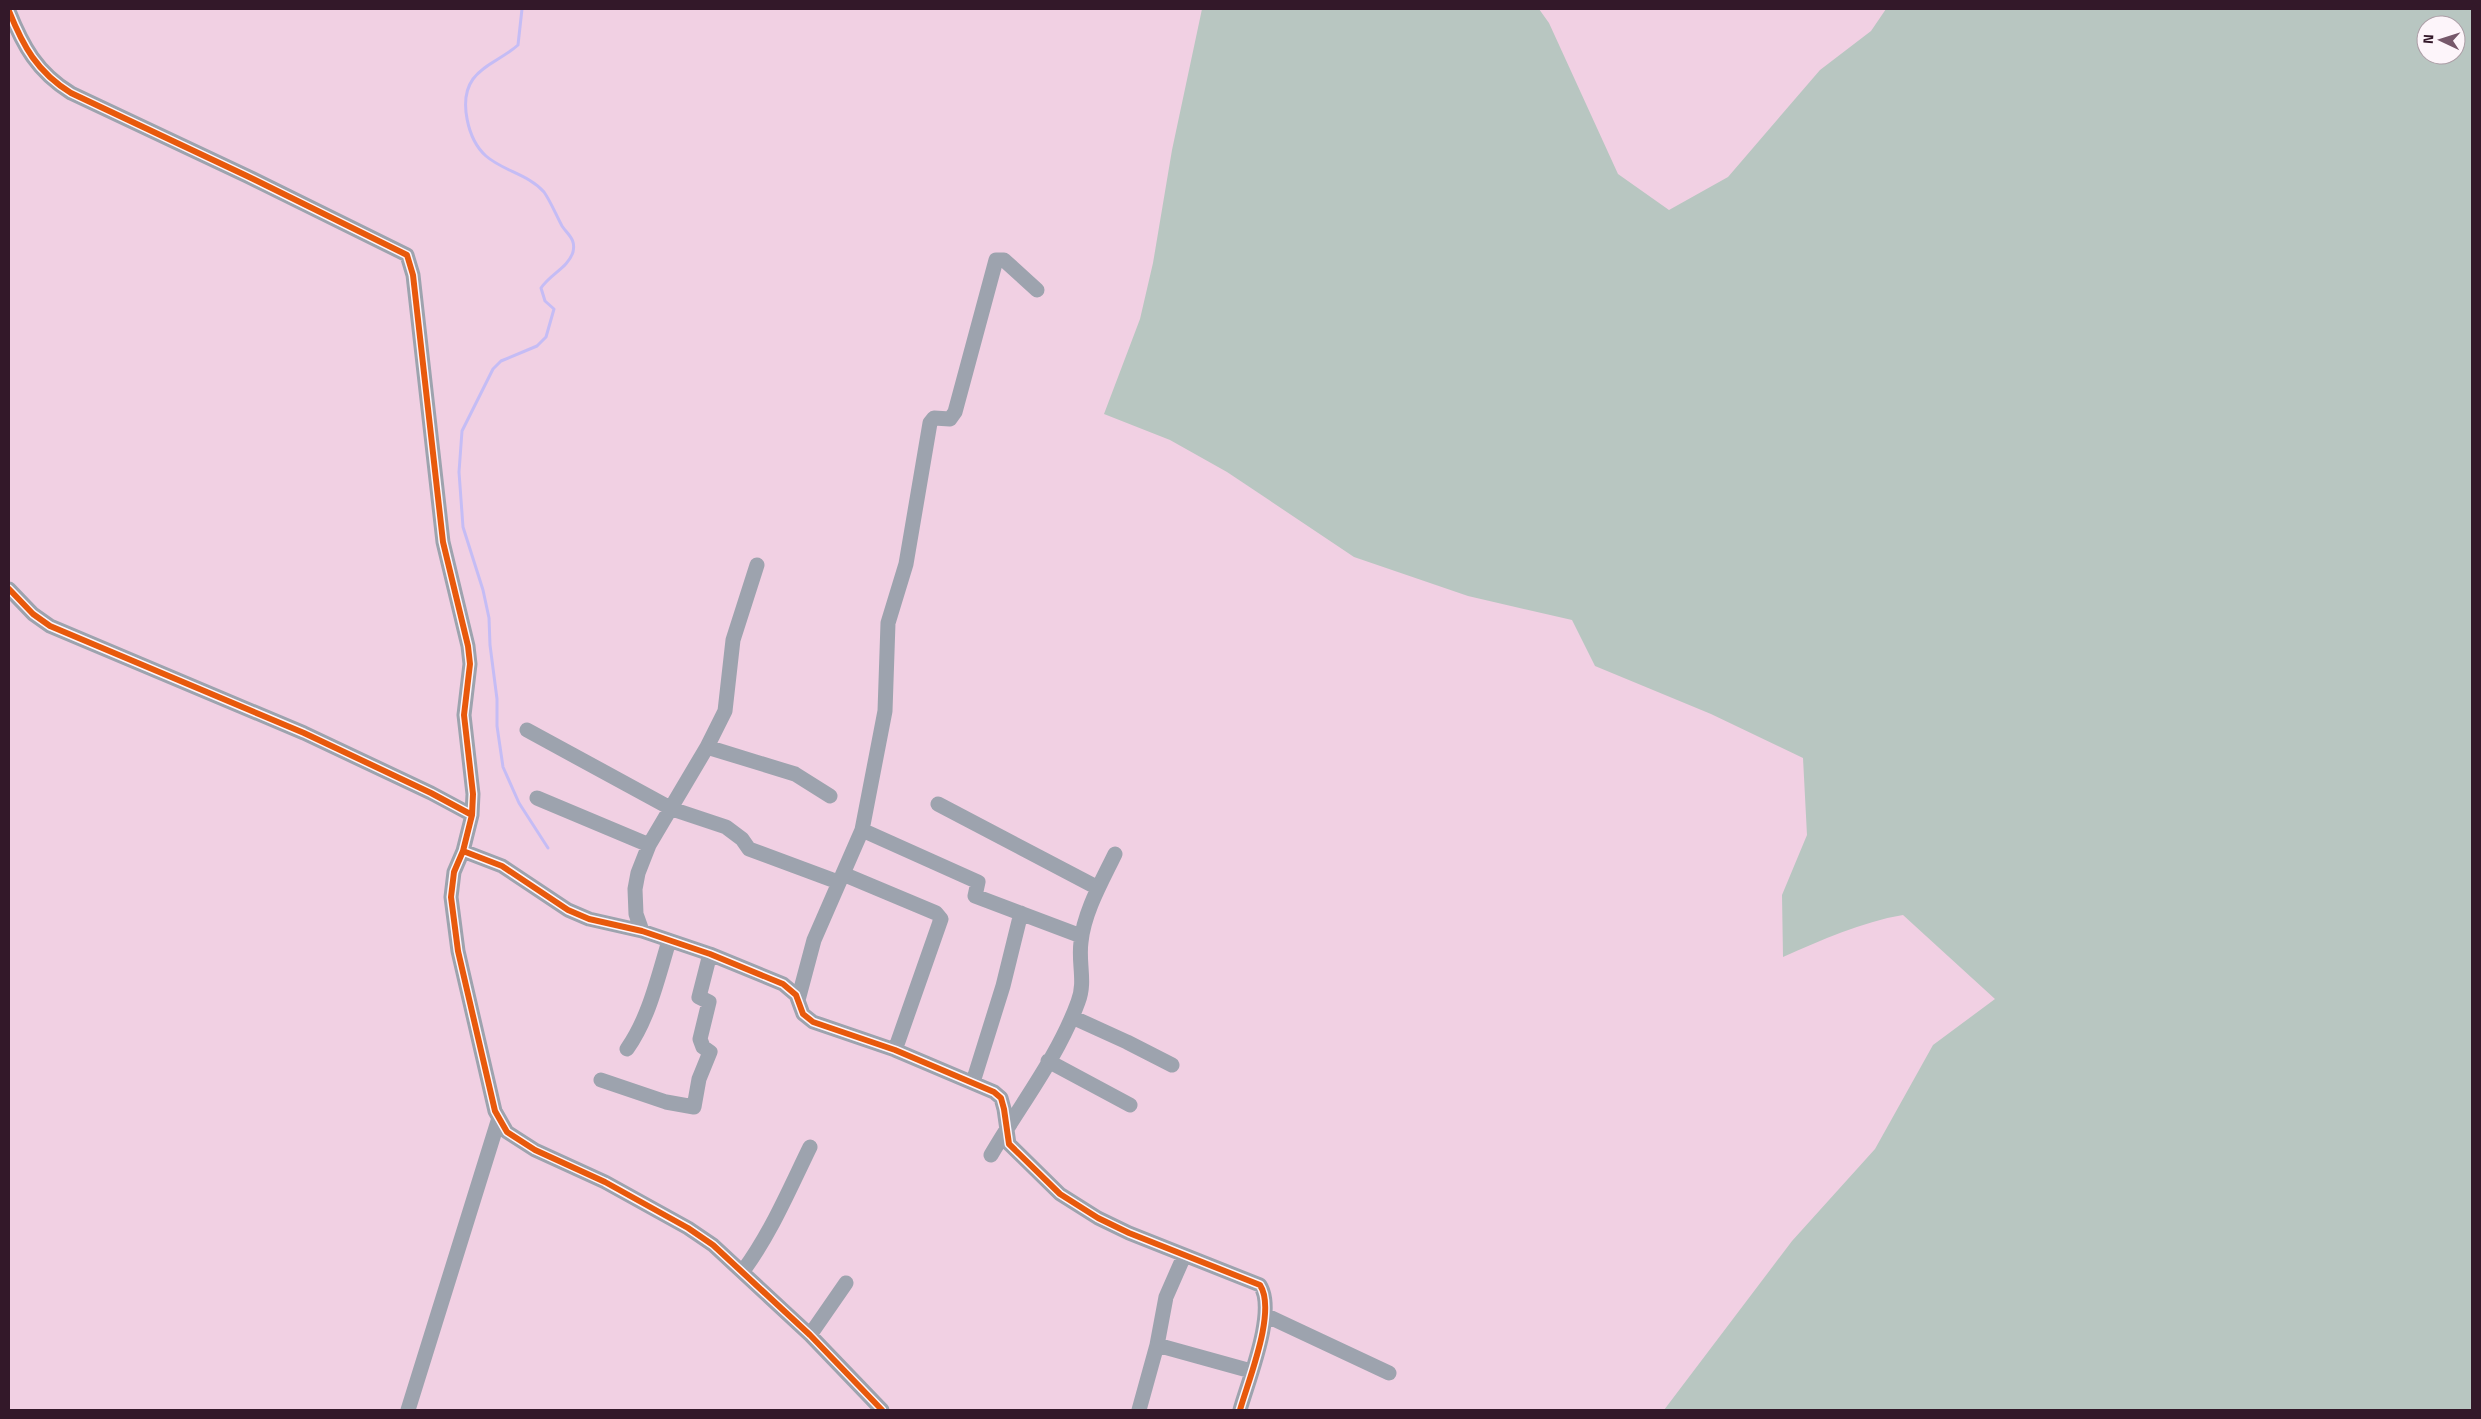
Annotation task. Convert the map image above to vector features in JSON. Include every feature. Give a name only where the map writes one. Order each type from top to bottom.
[{"type":"street","points":[[9,11],[23,44],[58,85],[71,93],[247,176],[407,255],[413,275],[443,542],[468,646],[470,664],[464,715],[473,794],[472,815],[463,851],[454,872],[451,897],[457,942],[495,1112],[508,1132],[535,1150],[605,1182],[688,1228],[713,1245],[810,1335],[882,1410]]},
{"type":"street","points":[[798,1000],[814,940],[862,830],[884,711],[888,623],[906,564],[930,423],[934,418],[950,419],[954,412],[996,260],[1004,260],[1037,290]]},
{"type":"street","points":[[642,931],[636,914],[635,889],[649,845],[708,747],[725,710],[733,640],[757,565]]},
{"type":"street","points":[[9,589],[33,614],[50,626],[304,734],[431,793],[472,815]]},
{"type":"street","points":[[527,730],[672,809],[726,827],[742,838],[749,849],[840,878],[940,915],[944,926],[895,1050]]},
{"type":"street","points":[[708,747],[722,753],[752,759],[795,774],[830,796]]},
{"type":"street","points":[[536,798],[649,845]]},
{"type":"street","points":[[938,804],[1098,888]]},
{"type":"street","points":[[862,830],[978,882],[975,896],[1082,936]]},
{"type":"street","points":[[463,851],[502,866],[568,910],[589,920],[642,931],[710,954],[783,984],[790,988],[798,1000],[803,1014],[813,1022],[895,1050],[994,1092],[1001,1098],[1007,1139],[1012,1148],[1060,1194],[1098,1218],[1184,1256],[1260,1285],[1265,1296],[1265,1315],[1261,1342],[1250,1371],[1240,1410]]},
{"type":"street","points":[[991,1155],[1006,1126],[1048,1061],[1072,1017],[1082,988],[1082,936],[1098,888],[1115,854]]},
{"type":"street","points":[[973,1082],[1006,977],[1022,913]]},
{"type":"street","points":[[627,1049],[636,1037],[648,1010],[669,941]]},
{"type":"street","points":[[602,1080],[666,1102],[694,1107],[699,1079],[710,1052],[703,1047],[700,1039],[709,1002],[699,997],[710,954]]},
{"type":"street","points":[[1072,1017],[1172,1065]]},
{"type":"street","points":[[1048,1061],[1130,1105]]},
{"type":"street","points":[[408,1410],[499,1118]]},
{"type":"street","points":[[743,1271],[762,1245],[810,1148]]},
{"type":"street","points":[[1138,1410],[1157,1345],[1166,1297],[1184,1256]]},
{"type":"street","points":[[810,1335],[846,1283]]},
{"type":"street","points":[[1265,1315],[1389,1373]]},
{"type":"street","points":[[1157,1345],[1250,1371]]},
{"type":"shaded area","points":[[1202,9],[1539,9],[1549,23],[1618,174],[1669,210],[1728,177],[1820,70],[1871,31],[1886,9],[2472,9],[2472,1410],[1664,1410],[1792,1241],[1875,1149],[1933,1045],[1995,999],[1903,915],[1857,927],[1783,957],[1782,895],[1807,835],[1803,758],[1711,714],[1595,666],[1572,620],[1468,596],[1354,557],[1227,472],[1170,440],[1104,414],[1140,319],[1153,263],[1172,150]]},
{"type":"waterway","points":[[522,9],[518,45],[483,69],[473,79],[466,98],[467,119],[474,140],[486,156],[531,181],[544,192],[562,226],[571,237],[574,248],[571,258],[541,288],[545,301],[554,309],[546,337],[537,346],[501,361],[493,369],[462,431],[459,472],[463,527],[483,590],[489,618],[490,645],[497,699],[497,726],[503,767],[519,803],[548,848]]},
{"type":"cycle path","points":[[9,11],[32,57],[49,76],[71,93],[247,176],[407,255],[413,275],[443,542],[468,646],[470,664],[464,715],[473,794],[472,815]]},
{"type":"cycle path","points":[[9,589],[33,614],[50,626],[304,733],[431,793],[472,815],[463,851],[454,872],[451,897],[458,951],[495,1111],[507,1132],[535,1150],[605,1182],[688,1228],[713,1245],[810,1335],[882,1410]]},
{"type":"cycle path","points":[[463,851],[502,866],[568,910],[589,919],[642,931],[710,954],[783,984],[796,995],[803,1014],[813,1022],[895,1050],[994,1092],[1001,1098],[1009,1144],[1060,1194],[1098,1218],[1129,1233],[1260,1285],[1264,1297],[1265,1311],[1263,1328],[1240,1410]]}]
